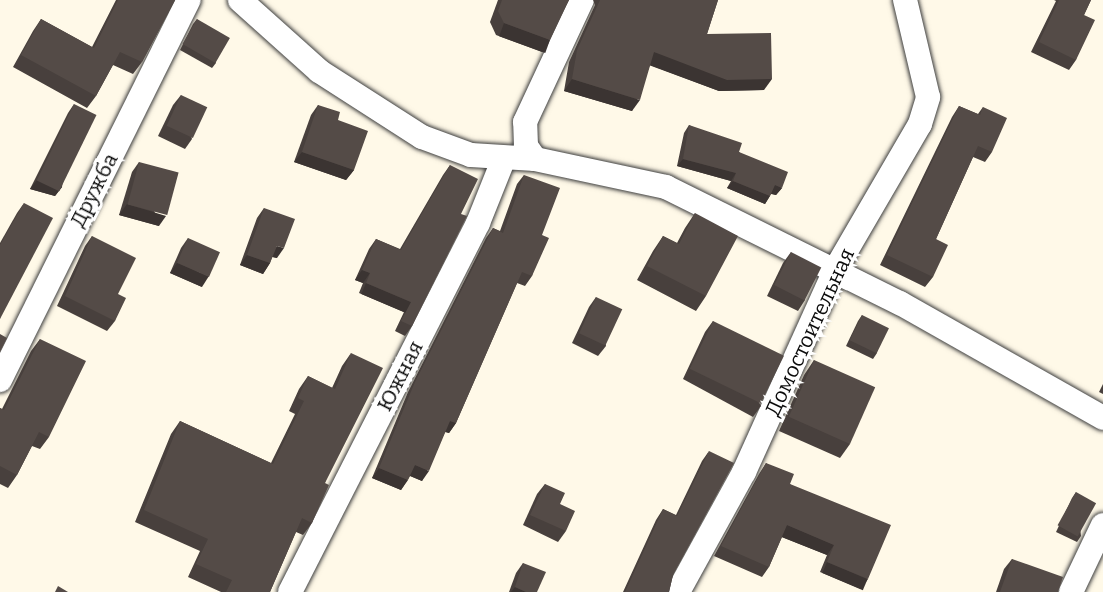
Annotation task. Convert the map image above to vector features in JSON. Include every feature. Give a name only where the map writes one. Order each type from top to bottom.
[{"type":"street","name":"Дружба","points":[[0,380],[189,0]]},
{"type":"street","points":[[240,0],[358,99],[452,150],[504,158],[535,159],[666,187],[835,270],[1103,418]]},
{"type":"street","points":[[535,159],[526,146],[525,122],[582,0]]},
{"type":"street","name":"Домостоительная","points":[[678,592],[744,472],[835,270],[920,124],[928,97],[905,0]]},
{"type":"street","name":"Южная","points":[[290,592],[478,223],[504,158]]},
{"type":"street","points":[[1071,592],[1103,525]]},
{"type":"building","points":[[118,0],[175,0],[142,62],[120,52],[96,96],[21,55],[41,19],[94,48]]},
{"type":"building","points":[[502,0],[569,0],[550,40],[504,23],[498,11]]},
{"type":"building","points":[[600,0],[718,0],[707,34],[771,33],[772,79],[727,80],[654,52],[640,100],[572,79],[577,50]]},
{"type":"building","points":[[1059,0],[1091,0],[1084,15],[1095,20],[1076,60],[1039,42]]},
{"type":"building","points":[[197,19],[230,38],[215,63],[182,44]]},
{"type":"building","points":[[181,95],[207,107],[193,138],[167,126]]},
{"type":"building","points":[[74,104],[96,115],[59,191],[37,180]]},
{"type":"building","points":[[318,105],[340,112],[338,120],[368,131],[354,170],[302,152]]},
{"type":"building","points":[[959,106],[980,115],[983,107],[1007,118],[992,152],[978,146],[936,239],[948,245],[933,277],[887,255]]},
{"type":"building","points":[[689,125],[742,143],[739,152],[788,172],[782,188],[775,185],[770,196],[733,181],[736,173],[683,159]]},
{"type":"building","points":[[139,162],[179,173],[167,215],[128,205]]},
{"type":"building","points":[[450,165],[478,179],[461,214],[467,216],[412,326],[401,321],[411,302],[366,283],[370,273],[362,270],[376,239],[401,250]]},
{"type":"building","points":[[524,175],[560,188],[542,235],[549,238],[532,276],[522,272],[456,423],[450,421],[429,471],[415,465],[408,480],[379,468],[415,382],[493,228],[503,233]]},
{"type":"building","points":[[24,203],[53,218],[0,319],[0,245]]},
{"type":"building","points":[[264,208],[295,219],[284,248],[277,246],[270,263],[247,255]]},
{"type":"building","points":[[695,213],[738,236],[706,296],[647,266],[663,236],[679,244]]},
{"type":"building","points":[[92,236],[136,258],[118,294],[126,298],[115,321],[65,296]]},
{"type":"building","points":[[188,238],[220,252],[209,277],[177,263]]},
{"type":"building","points":[[791,252],[821,267],[804,300],[774,285]]},
{"type":"building","points":[[596,297],[622,309],[605,346],[579,333]]},
{"type":"building","points":[[862,315],[889,328],[877,353],[850,340]]},
{"type":"building","points":[[713,321],[784,356],[761,403],[690,369]]},
{"type":"building","points":[[0,334],[7,338],[0,352]]},
{"type":"building","points":[[40,339],[86,361],[49,437],[39,432],[17,475],[0,466],[0,408],[4,410]]},
{"type":"building","points":[[351,353],[383,368],[325,483],[329,485],[312,523],[302,518],[270,592],[226,592],[232,580],[196,564],[208,539],[144,510],[180,421],[273,464],[304,401],[298,398],[308,376],[335,389]]},
{"type":"building","points":[[814,360],[875,387],[850,444],[789,417]]},
{"type":"building","points":[[709,451],[734,463],[673,575],[669,592],[625,592],[663,509],[677,516]]},
{"type":"building","points":[[766,463],[794,474],[790,484],[891,525],[868,579],[827,562],[834,545],[787,525],[769,567],[721,546]]},
{"type":"building","points":[[545,484],[565,493],[560,504],[575,511],[566,531],[530,515]]},
{"type":"building","points":[[1076,492],[1096,503],[1078,536],[1058,525]]},
{"type":"building","points":[[1012,559],[1063,577],[1058,592],[1000,592]]},
{"type":"building","points":[[523,563],[546,572],[537,592],[526,592],[515,587]]},
{"type":"building","points":[[58,586],[68,592],[55,592]]}]
